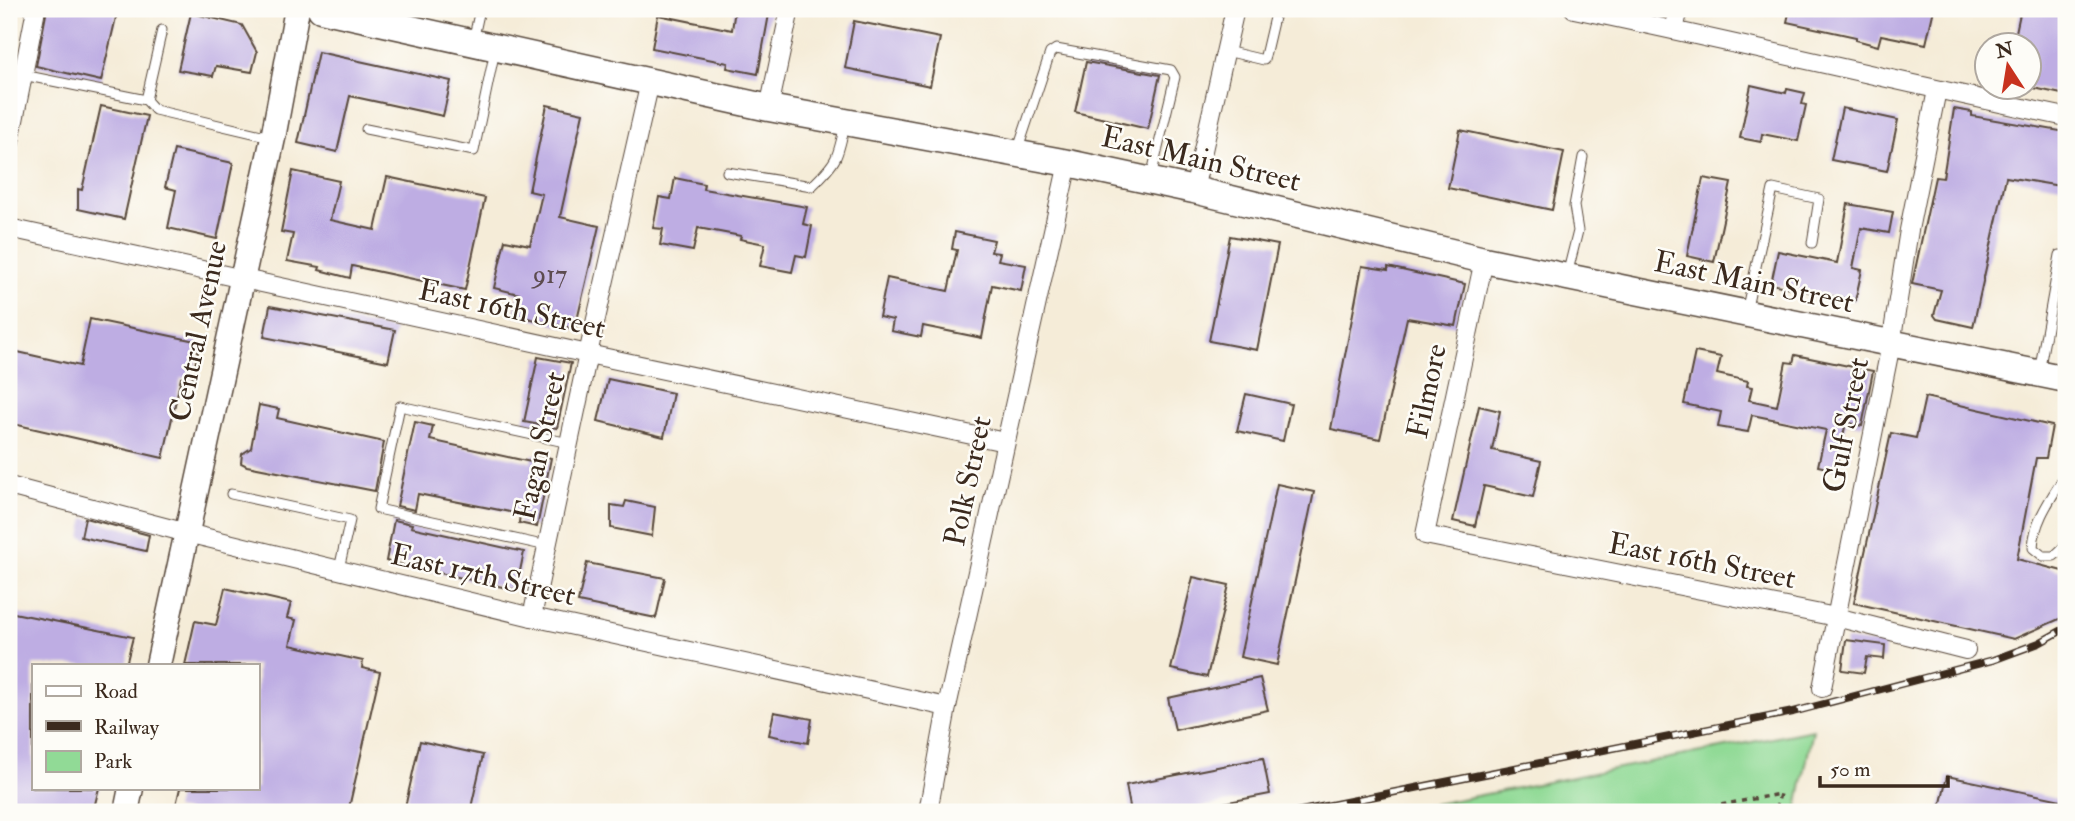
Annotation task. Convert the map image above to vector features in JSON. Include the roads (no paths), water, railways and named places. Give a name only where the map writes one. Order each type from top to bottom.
[{"type":"main road","name":"Central Avenue","points":[[158,664],[273,138],[297,9]]},
{"type":"main road","name":"East Main Street","points":[[321,9],[769,108],[1068,163],[1484,260],[2066,379]]},
{"type":"main road","points":[[126,812],[131,790]]},
{"type":"street","points":[[9,145],[36,9]]},
{"type":"street","points":[[769,108],[790,9]]},
{"type":"street","points":[[1195,191],[1235,9]]},
{"type":"street","points":[[1574,9],[2066,117]]},
{"type":"street","points":[[1674,30],[1679,9]]},
{"type":"street","name":"Fagan Street","points":[[532,617],[650,82]]},
{"type":"street","name":"Gulf Street","points":[[1822,688],[1891,344],[1909,230],[1937,90]]},
{"type":"street","name":"Polk Street","points":[[928,812],[947,707],[1068,163]]},
{"type":"street","name":"East 16th Street","points":[[9,228],[1005,442]]},
{"type":"street","name":"Filmore","points":[[1425,535],[1484,260]]},
{"type":"street","name":"East 17th Street","points":[[9,485],[187,533],[532,617],[947,707]]},
{"type":"street","name":"East 16th Street","points":[[1425,535],[1836,617],[1966,650]]},
{"type":"lane","points":[[366,129],[474,151],[484,45],[480,9]]},
{"type":"lane","points":[[1226,51],[1264,60],[1276,9]]},
{"type":"lane","points":[[146,100],[162,30]]},
{"type":"lane","points":[[1017,154],[1050,53],[1056,49],[1171,69],[1175,77],[1150,181]]},
{"type":"lane","points":[[23,75],[146,100],[155,110],[273,138]]},
{"type":"lane","points":[[727,172],[812,186],[839,154],[845,122]]},
{"type":"lane","points":[[1567,277],[1578,231],[1574,206],[1583,157]]},
{"type":"lane","points":[[1745,314],[1773,189],[1819,199],[1812,243]]},
{"type":"lane","points":[[2039,374],[2060,255]]},
{"type":"lane","points":[[547,546],[378,509],[380,496],[400,406],[569,443]]},
{"type":"lane","points":[[2066,474],[2043,511],[2033,534],[2033,548],[2043,556],[2054,556],[2066,545]]},
{"type":"lane","points":[[232,494],[350,520],[339,569]]},
{"type":"railway","points":[[1296,812],[1793,712],[1993,660],[2039,643],[2066,628]]}]
